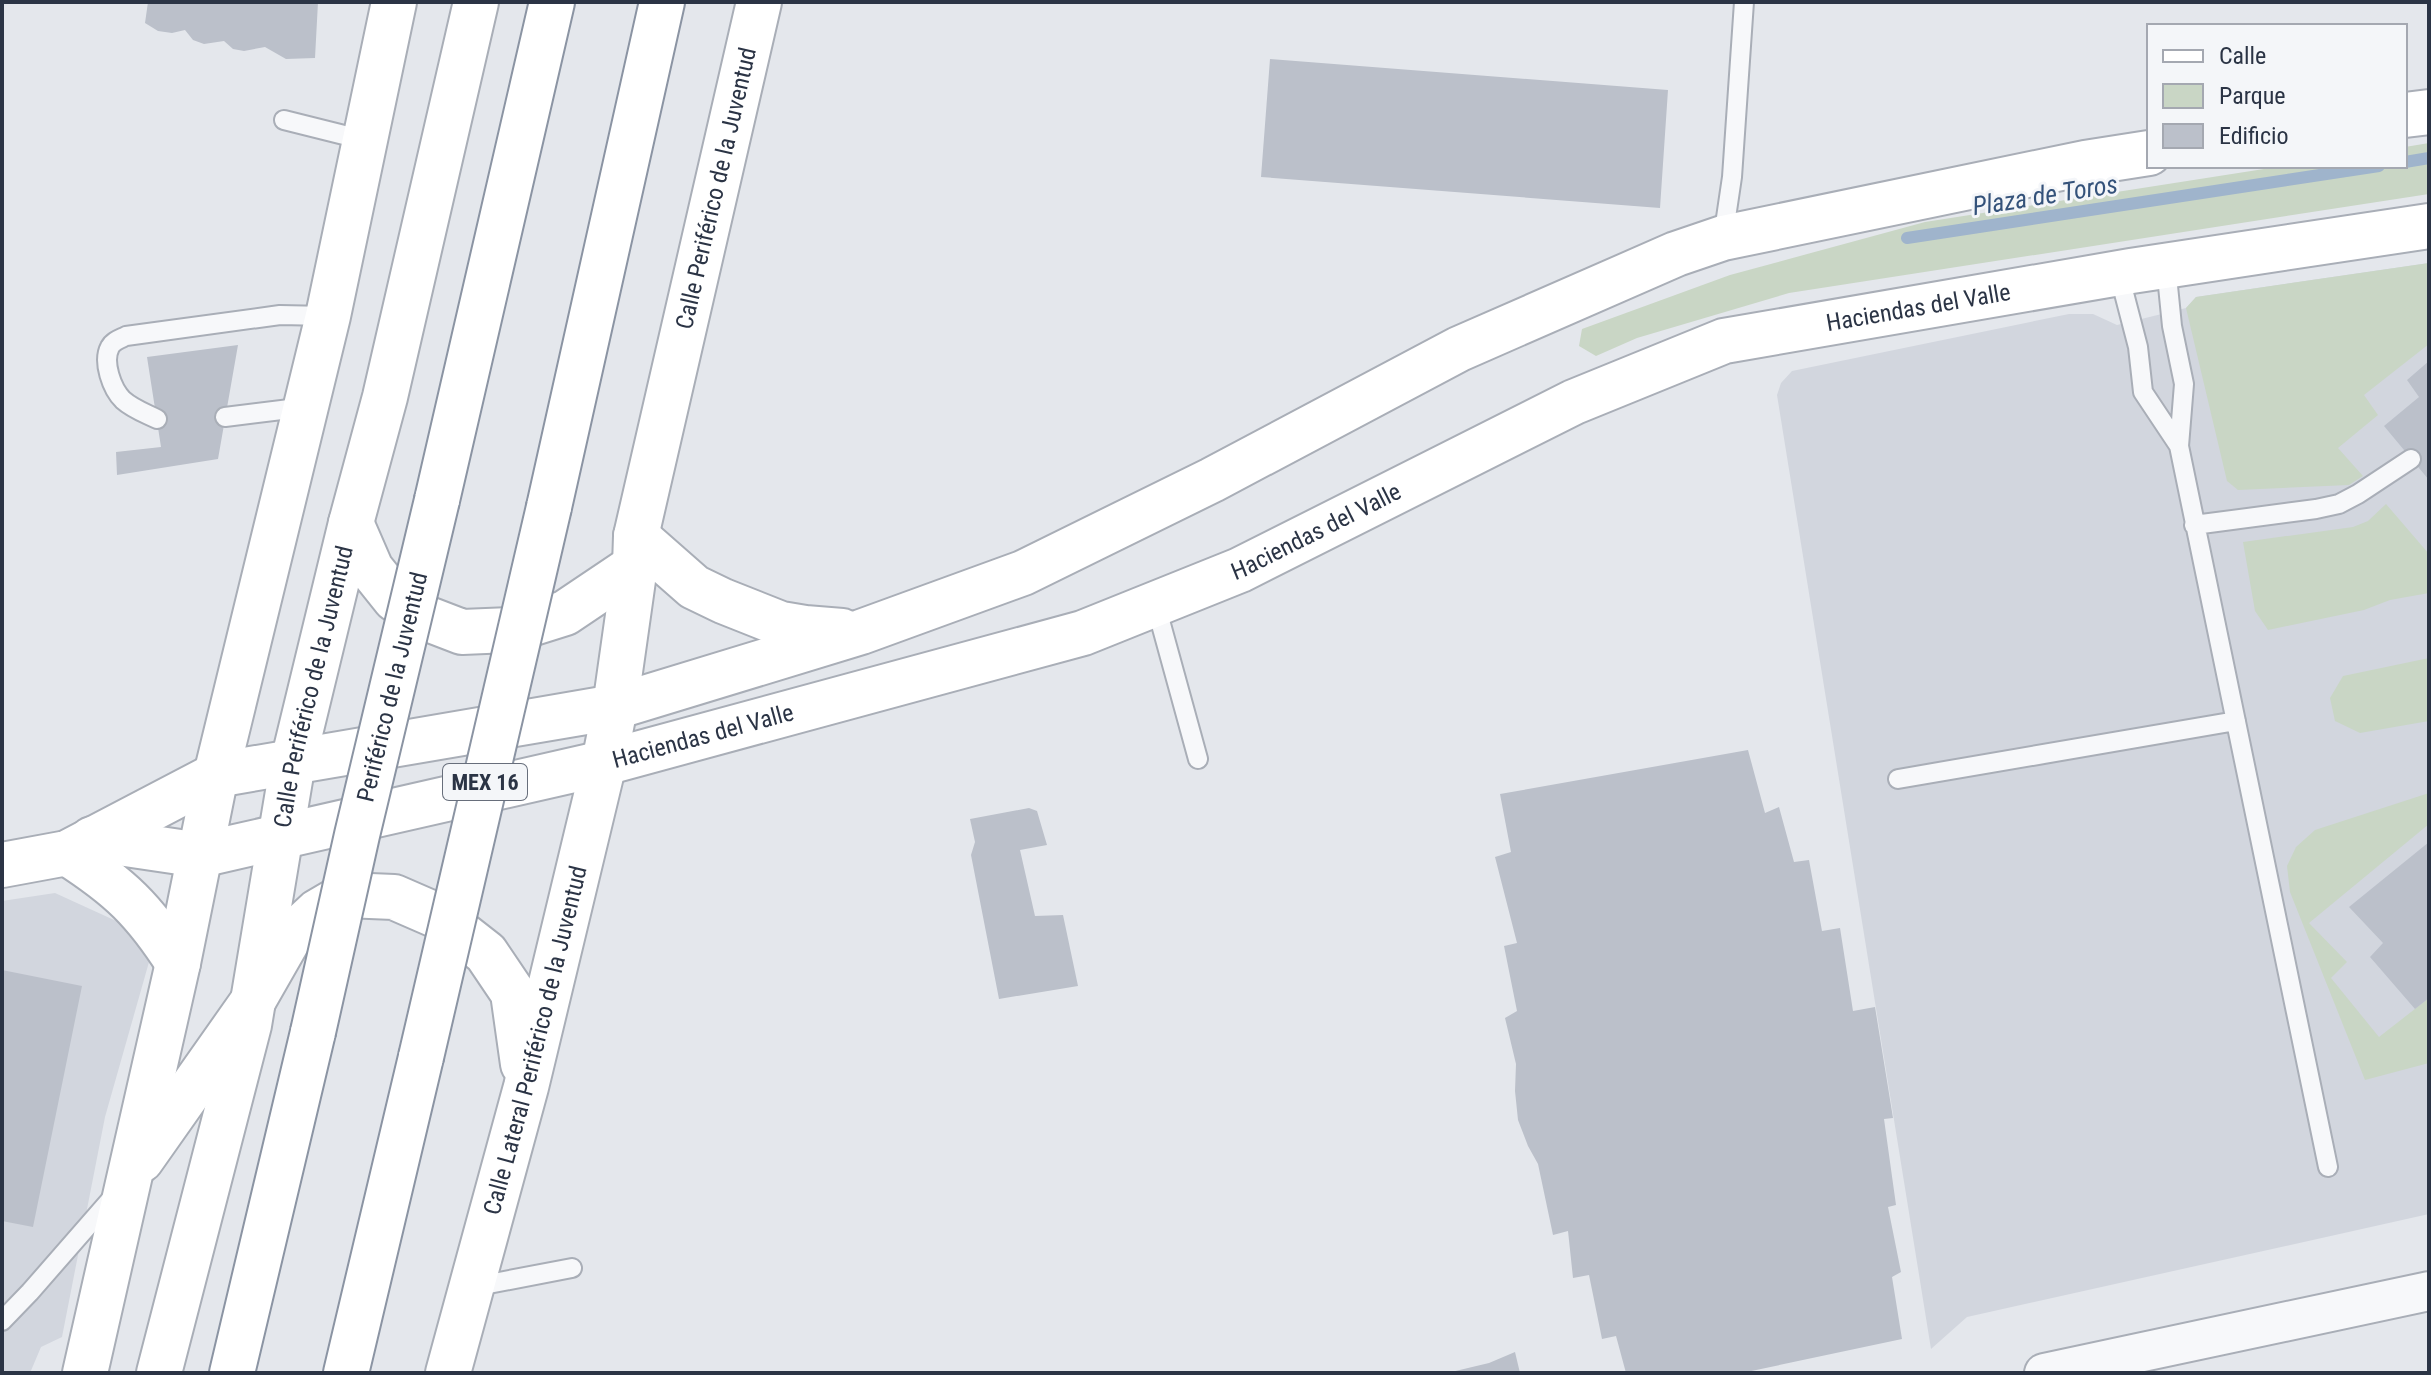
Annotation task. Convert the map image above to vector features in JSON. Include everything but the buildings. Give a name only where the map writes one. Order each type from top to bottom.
[{"type":"main road","points":[[85,1373],[178,963],[216,775],[328,316],[394,2]]},
{"type":"main road","name":"Calle Periférico de la Juventud","points":[[159,1373],[245,1040],[293,762],[385,397],[476,2]]},
{"type":"main road","name":"Periférico de la Juventud","points":[[232,1373],[552,2]]},
{"type":"main road","name":"MEX 16","points":[[346,1373],[549,507],[662,2]]},
{"type":"main road","name":"Calle Periférico de la Juventud","points":[[615,707],[636,551],[759,2]]},
{"type":"main road","points":[[2407,115],[2429,112]]},
{"type":"main road","points":[[2,865],[80,846],[216,775],[615,707],[861,632],[1023,573],[1212,480],[1459,349],[1676,254],[1723,238],[2085,163],[2147,153]]},
{"type":"main road","name":"Haciendas del Valle","points":[[200,855],[604,763],[1083,633],[1240,570],[1574,402],[1724,341],[2166,266],[2429,226]]},
{"type":"main road","points":[[351,523],[371,569],[395,599],[423,617],[462,632],[511,630],[565,613],[636,551],[694,587],[755,616],[805,628],[861,632]]},
{"type":"main road","points":[[783,657],[800,709]]},
{"type":"main road","name":"Calle Lateral Periférico de la Juventud","points":[[448,1373],[526,1087],[615,707]]},
{"type":"main road","points":[[80,846],[200,855]]},
{"type":"main road","points":[[80,846],[105,877],[133,902],[178,963]]},
{"type":"main road","points":[[128,1179],[253,1001],[289,938],[317,912],[346,895],[394,897],[440,917],[486,953],[513,993],[526,1087]]},
{"type":"street","points":[[2052,1372],[2429,1291]]},
{"type":"lane","points":[[1723,238],[1732,177],[1744,2]]},
{"type":"lane","points":[[284,120],[364,140]]},
{"type":"lane","points":[[2166,266],[2172,326],[2184,384],[2179,446],[2328,1167]]},
{"type":"lane","points":[[2119,274],[2138,347],[2143,392],[2179,446]]},
{"type":"lane","points":[[157,419],[132,407],[120,397],[111,381],[107,365],[109,349],[115,342],[126,336],[280,315],[328,316]]},
{"type":"lane","points":[[225,417],[306,407]]},
{"type":"lane","points":[[2194,525],[2339,504],[2411,459]]},
{"type":"lane","points":[[1156,606],[1198,759]]},
{"type":"lane","points":[[1898,779],[2236,721]]},
{"type":"lane","points":[[2,1321],[128,1179]]},
{"type":"lane","points":[[471,1288],[572,1268]]},
{"type":"shaded area","points":[[2429,263],[2429,1214],[1967,1317],[1931,1349],[1777,395],[1781,383],[1792,371],[2069,314],[2093,314],[2117,325],[2186,308],[2196,297]]},
{"type":"shaded area","points":[[55,893],[125,925],[149,962],[105,1117],[62,1337],[41,1347],[30,1373],[2,1373],[2,901]]},
{"type":"green space","points":[[2429,143],[2429,194],[1789,293],[1637,338],[1596,356],[1579,346],[1582,329],[1730,275],[1925,222],[2270,168],[2407,168],[2407,147]]},
{"type":"green space","points":[[2429,263],[2429,344],[2364,395],[2378,415],[2338,448],[2363,476],[2349,485],[2238,490],[2227,481],[2186,308],[2196,297]]},
{"type":"green space","points":[[2386,504],[2429,554],[2429,593],[2268,630],[2255,611],[2243,542],[2353,527],[2368,521]]},
{"type":"green space","points":[[2429,658],[2429,721],[2360,733],[2335,721],[2330,698],[2343,676]]},
{"type":"green space","points":[[2429,793],[2429,824],[2309,923],[2347,962],[2331,978],[2379,1037],[2429,998],[2429,1063],[2365,1080],[2290,892],[2287,866],[2296,847],[2315,830]]},
{"type":"waterway","name":"Plaza de Toros","points":[[2407,162],[2429,158]]},
{"type":"waterway","name":"Plaza de Toros","points":[[1907,238],[2366,168]]}]
